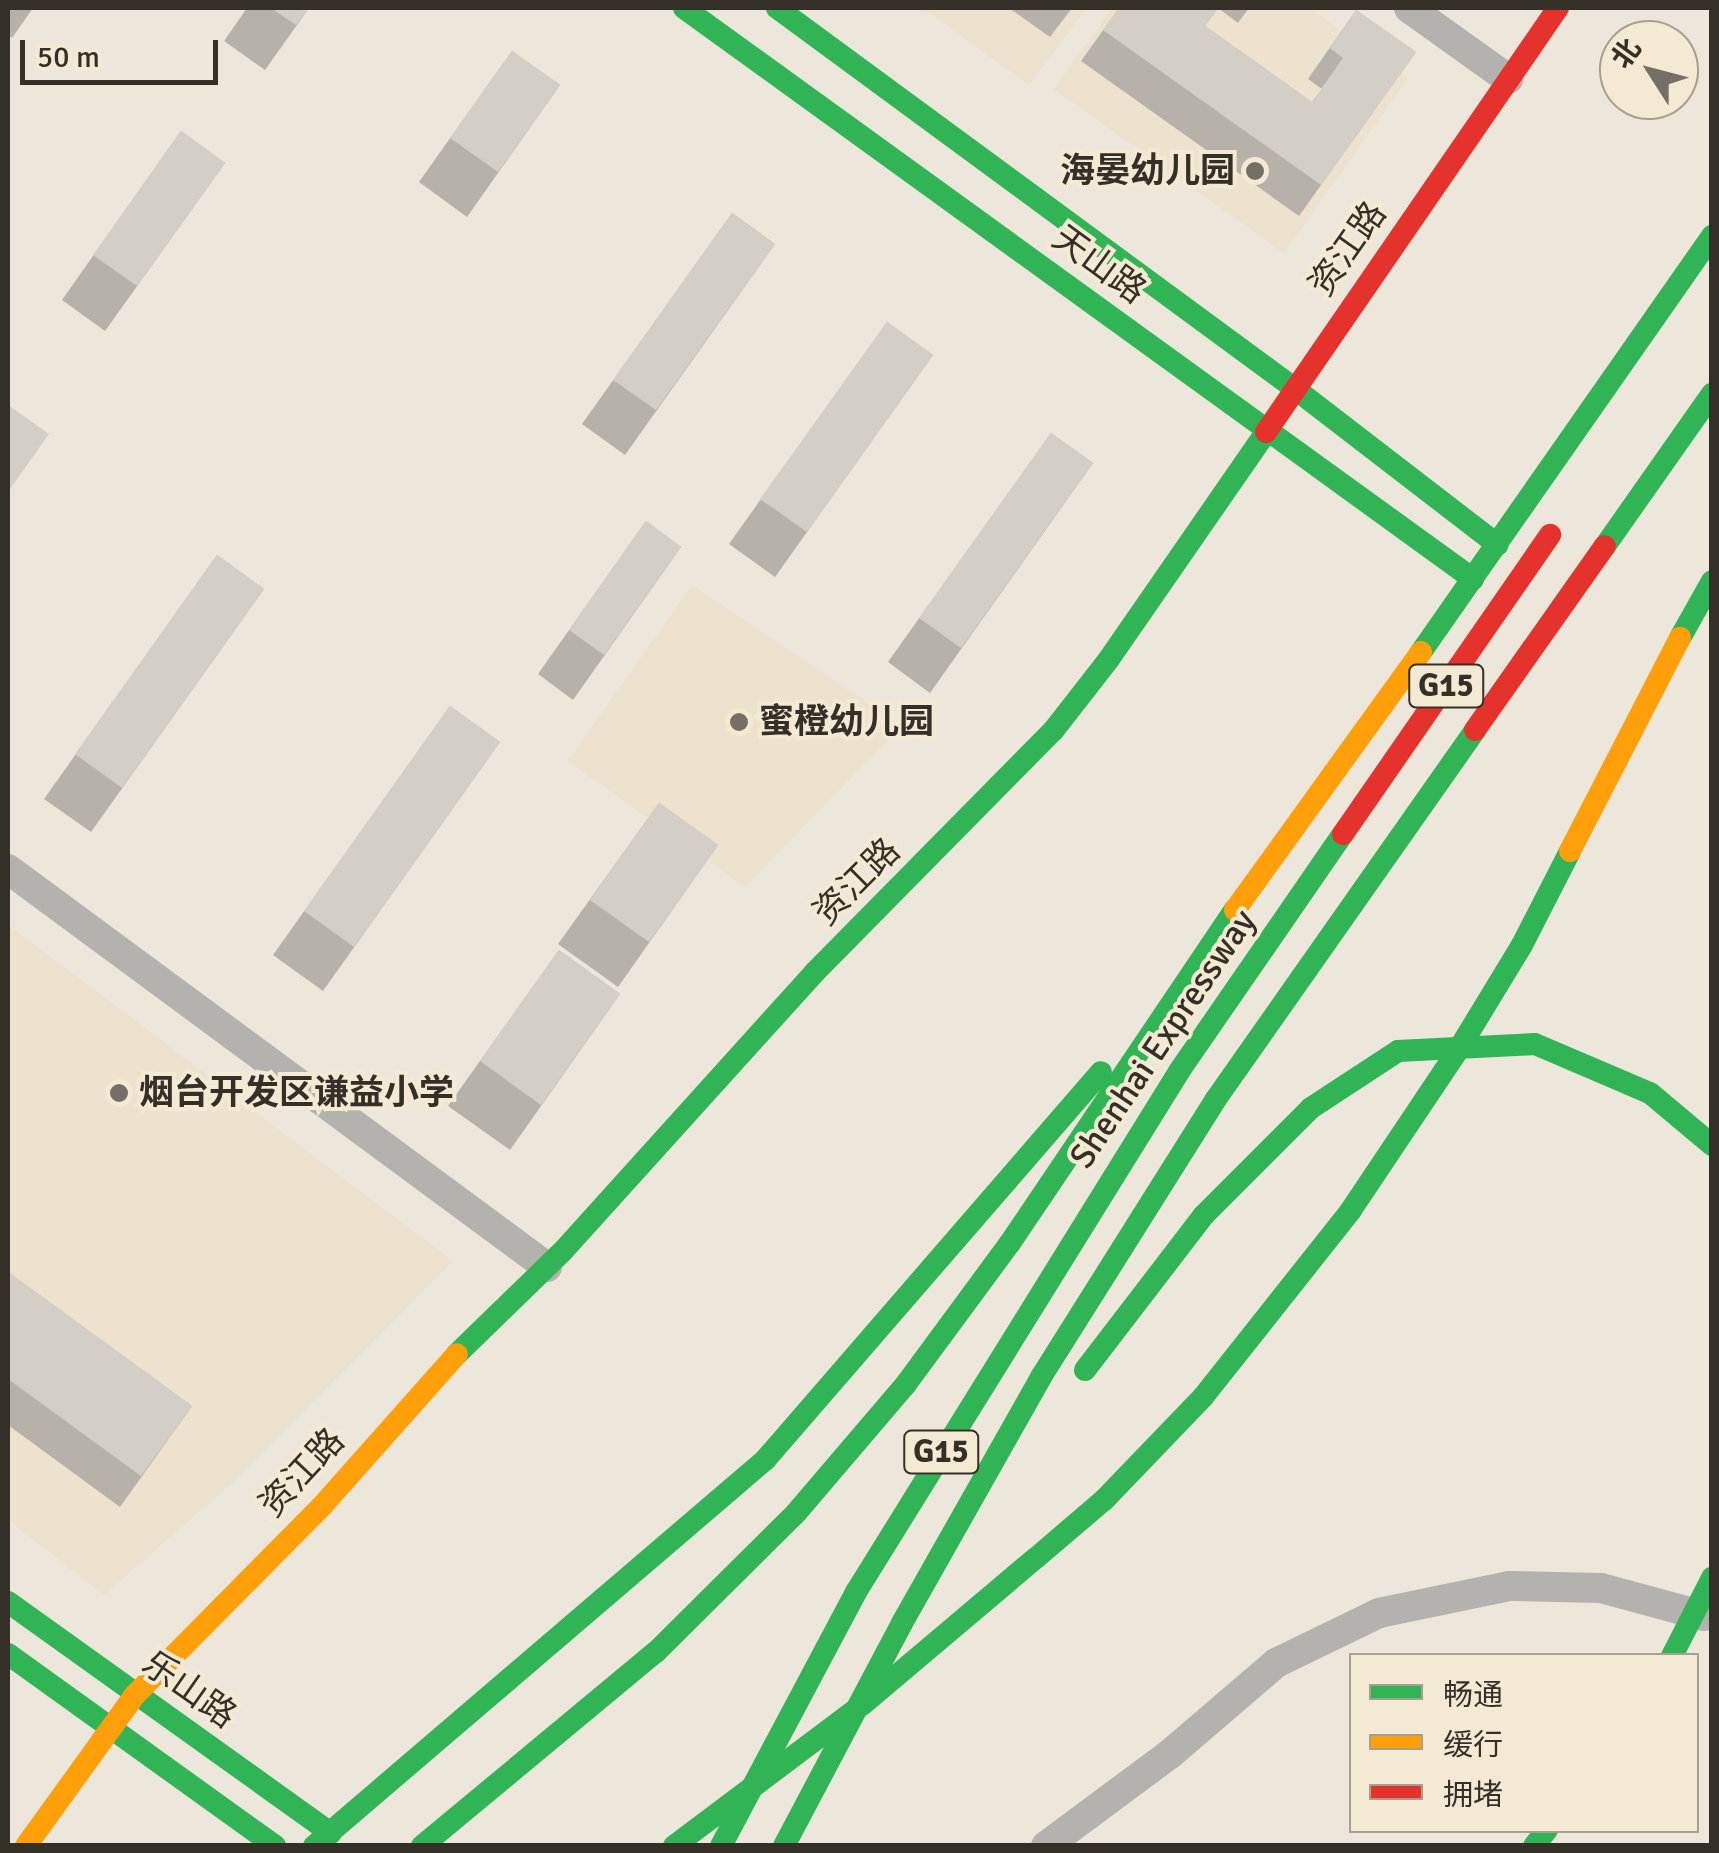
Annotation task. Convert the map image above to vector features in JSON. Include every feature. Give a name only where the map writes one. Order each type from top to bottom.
[{"type":"main road","name":"天山路","points":[[684,8],[1472,579]]},
{"type":"main road","name":"天山路","points":[[777,8],[1294,388],[1498,545]]},
{"type":"main road","name":"资江路","points":[[26,1846],[135,1694],[322,1506],[462,1348],[546,1266],[815,972],[1053,731],[1108,659],[1558,8]]},
{"type":"main road","points":[[422,1846],[656,1652],[796,1514],[906,1384],[987,1275],[1208,948],[1498,545],[1712,236]]},
{"type":"main road","name":"G15","points":[[784,1846],[902,1623],[1041,1377],[1216,1100],[1712,394]]},
{"type":"main road","name":"Shenhai Expressway","points":[[721,1846],[856,1592],[1180,1070],[1569,507]]},
{"type":"main road","points":[[674,1846],[863,1704],[1022,1570],[1104,1500],[1203,1397],[1351,1210],[1460,1048],[1522,945],[1712,581]]},
{"type":"main road","points":[[327,1840],[765,1460],[1208,948]]},
{"type":"main road","points":[[1070,1391],[1204,1215],[1311,1108],[1398,1051],[1535,1044],[1650,1092],[1712,1145]]},
{"type":"main road","points":[[902,1623],[1027,1450]]},
{"type":"main road","points":[[1674,1653],[1712,1578]]},
{"type":"main road","name":"乐山路","points":[[8,1602],[327,1840]]},
{"type":"main road","points":[[8,1654],[275,1846]]},
{"type":"street","points":[[1409,8],[1508,79]]},
{"type":"street","points":[[8,869],[546,1266]]},
{"type":"street","points":[[1046,1846],[1170,1754],[1276,1663],[1379,1614],[1509,1586],[1601,1588],[1712,1618]]},
{"type":"shaded area","points":[[923,8],[1086,8],[1029,85]]},
{"type":"shaded area","name":"海晏幼儿园","points":[[1112,8],[1309,8],[1408,78],[1284,253],[1054,89]]},
{"type":"shaded area","name":"蜜橙幼儿园","points":[[692,585],[875,708],[891,737],[745,887],[568,761]]},
{"type":"shaded area","name":"烟台开发区谦益小学","points":[[8,925],[453,1261],[232,1483],[104,1595],[8,1520]]},
{"type":"building","points":[[271,8],[309,8],[296,25]]},
{"type":"building","points":[[1119,8],[1218,8],[1205,26],[1312,102],[1343,58],[1330,48],[1356,10],[1416,52],[1321,185],[1103,30]]},
{"type":"building","points":[[512,51],[560,85],[498,172],[450,138]]},
{"type":"building","points":[[181,131],[225,163],[137,286],[93,255]]},
{"type":"building","points":[[732,213],[775,244],[656,410],[613,380]]},
{"type":"building","points":[[887,322],[933,355],[807,532],[760,499]]},
{"type":"building","points":[[8,405],[49,434],[8,492]]},
{"type":"building","points":[[1051,433],[1093,463],[961,648],[919,618]]},
{"type":"building","points":[[646,521],[681,547],[604,655],[569,630]]},
{"type":"building","points":[[217,555],[264,589],[122,788],[75,754]]},
{"type":"building","points":[[450,706],[500,742],[354,947],[304,911]]},
{"type":"building","points":[[659,803],[718,845],[649,942],[590,900]]},
{"type":"building","points":[[559,950],[620,994],[541,1105],[480,1061]]},
{"type":"building","points":[[8,1272],[192,1406],[141,1476],[8,1379]]},
{"type":"traffic: fast","points":[[684,8],[1473,579]]},
{"type":"traffic: fast","points":[[777,8],[1294,388],[1498,545]]},
{"type":"traffic: fast","points":[[1421,652],[1712,236]]},
{"type":"traffic: fast","points":[[1605,546],[1712,394]]},
{"type":"traffic: fast","points":[[457,1354],[562,1252],[815,972],[1053,731],[1109,659],[1266,432]]},
{"type":"traffic: fast","points":[[1680,638],[1712,581]]},
{"type":"traffic: fast","points":[[784,1846],[902,1623],[1041,1377],[1216,1099],[1475,730]]},
{"type":"traffic: fast","points":[[721,1846],[856,1592],[1180,1070],[1343,834]]},
{"type":"traffic: fast","points":[[674,1846],[863,1704],[1036,1558],[1104,1500],[1203,1397],[1351,1210],[1460,1047],[1522,945],[1570,851]]},
{"type":"traffic: fast","points":[[422,1846],[656,1652],[796,1513],[906,1384],[1010,1243],[1235,910]]},
{"type":"traffic: fast","points":[[1085,1370],[1204,1215],[1311,1108],[1398,1051],[1535,1044],[1650,1093],[1712,1145]]},
{"type":"traffic: fast","points":[[314,1846],[765,1460],[1101,1072]]},
{"type":"traffic: fast","points":[[1674,1653],[1712,1578]]},
{"type":"traffic: fast","points":[[8,1602],[331,1833]]},
{"type":"traffic: fast","points":[[8,1654],[275,1846]]},
{"type":"traffic: fast","points":[[1534,1846],[1545,1833]]},
{"type":"traffic: slow","points":[[1570,851],[1680,638]]},
{"type":"traffic: slow","points":[[1235,910],[1421,652]]},
{"type":"traffic: slow","points":[[26,1846],[135,1695],[322,1506],[457,1354]]},
{"type":"traffic: jam","points":[[1266,432],[1558,8]]},
{"type":"traffic: jam","points":[[1343,834],[1550,535]]},
{"type":"traffic: jam","points":[[1475,730],[1605,546]]},
{"type":"place","name":"海晏幼儿园","points":[[1255,171]]},
{"type":"place","name":"蜜橙幼儿园","points":[[739,722]]},
{"type":"place","name":"烟台开发区谦益小学","points":[[119,1093]]}]
